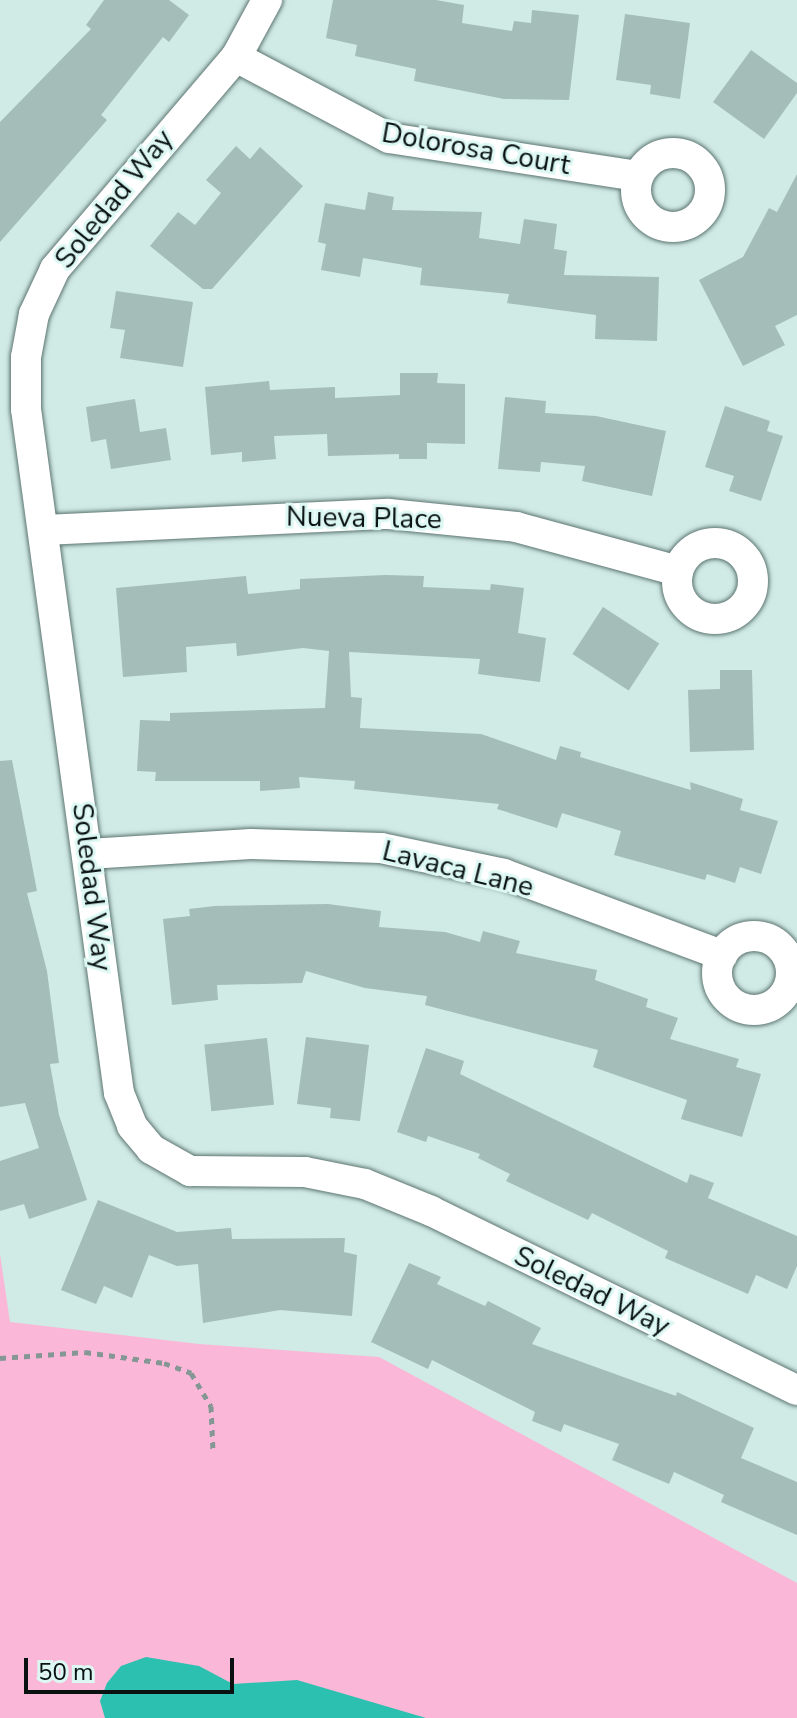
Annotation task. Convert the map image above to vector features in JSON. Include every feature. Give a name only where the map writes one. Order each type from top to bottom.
[{"type":"street","name":"Soledad Way","points":[[267,0],[236,57],[55,269],[34,314],[26,357],[26,409],[119,1093],[132,1126],[151,1149],[190,1171],[305,1172],[365,1184],[431,1211],[797,1390]]},
{"type":"street","name":"Dolorosa Court","points":[[236,57],[389,138],[638,176]]},
{"type":"street","name":"Nueva Place","points":[[44,530],[389,514],[516,527],[678,571]]},
{"type":"street","name":"Lavaca Lane","points":[[88,854],[251,844],[381,848],[504,874],[722,955]]},
{"type":"path","points":[[0,1358],[85,1352],[164,1363],[191,1373],[211,1406],[213,1452]]},
{"type":"shaded area","points":[[0,1254],[10,1322],[199,1344],[379,1357],[797,1583],[797,1718],[0,1718]]},
{"type":"shaded area","points":[[146,1657],[199,1666],[233,1684],[297,1680],[426,1718],[105,1718],[100,1701],[107,1683],[121,1666]]},
{"type":"building","points":[[104,0],[169,0],[189,15],[169,42],[163,37],[101,115],[107,120],[0,242],[0,122],[91,29],[86,25]]},
{"type":"building","points":[[333,0],[436,0],[464,5],[462,23],[512,31],[514,21],[531,23],[532,10],[579,15],[569,100],[504,99],[414,81],[416,69],[355,56],[357,45],[326,38]]},
{"type":"building","points":[[625,14],[690,23],[680,99],[650,94],[651,85],[616,80]]},
{"type":"building","points":[[751,50],[797,83],[797,93],[764,139],[713,102]]},
{"type":"building","points":[[236,146],[250,159],[260,147],[303,186],[212,289],[203,289],[150,246],[178,212],[195,225],[221,193],[206,180]]},
{"type":"building","points":[[797,174],[797,315],[775,326],[785,345],[743,366],[699,280],[743,257],[769,208],[777,212]]},
{"type":"building","points":[[368,192],[394,197],[392,210],[482,212],[479,238],[520,244],[524,219],[557,224],[554,249],[567,251],[564,275],[659,277],[657,341],[595,339],[596,315],[507,303],[509,294],[420,285],[422,268],[363,258],[360,277],[321,270],[326,244],[318,242],[325,203],[365,210]]},
{"type":"building","points":[[116,291],[193,302],[183,367],[120,358],[125,330],[110,328]]},
{"type":"building","points":[[400,373],[438,373],[437,383],[465,384],[465,444],[427,443],[427,459],[399,459],[399,454],[328,456],[327,434],[274,436],[276,459],[242,462],[242,452],[211,455],[205,387],[269,381],[270,390],[335,387],[335,398],[400,395]]},
{"type":"building","points":[[505,397],[546,401],[545,413],[596,416],[666,431],[652,496],[582,481],[585,466],[541,462],[540,472],[498,469]]},
{"type":"building","points":[[135,399],[140,432],[166,428],[171,460],[111,469],[106,439],[91,442],[86,407]]},
{"type":"building","points":[[725,406],[770,421],[767,431],[783,436],[761,501],[729,491],[734,476],[705,467]]},
{"type":"building","points":[[246,576],[248,594],[300,589],[300,579],[424,576],[423,587],[490,590],[491,584],[524,588],[518,633],[546,638],[540,682],[478,674],[480,659],[349,652],[351,697],[362,698],[360,728],[481,734],[556,760],[560,746],[581,752],[580,757],[691,790],[690,782],[743,799],[740,810],[778,821],[761,874],[740,867],[735,883],[707,874],[705,880],[614,855],[621,831],[562,813],[557,828],[497,809],[499,804],[354,789],[355,781],[299,777],[300,788],[260,791],[260,781],[155,781],[156,772],[137,771],[140,720],[170,721],[170,713],[325,708],[329,651],[303,648],[237,656],[236,643],[186,647],[187,672],[123,677],[116,588]]},
{"type":"building","points":[[603,607],[659,643],[629,690],[573,654]]},
{"type":"building","points":[[720,670],[752,670],[754,750],[690,752],[688,690],[720,689]]},
{"type":"building","points":[[12,760],[37,891],[27,893],[47,971],[59,1063],[50,1064],[59,1115],[87,1200],[29,1219],[24,1204],[0,1211],[0,1161],[39,1148],[25,1103],[0,1107],[0,761]]},
{"type":"building","points":[[328,904],[381,911],[379,927],[445,932],[480,942],[483,931],[520,941],[516,953],[597,970],[595,980],[648,999],[646,1007],[678,1018],[670,1039],[739,1059],[736,1067],[761,1074],[742,1137],[681,1119],[687,1100],[593,1067],[598,1050],[425,1005],[427,996],[365,988],[306,971],[302,983],[217,985],[218,1000],[172,1005],[163,919],[190,916],[189,909],[215,906]]},
{"type":"building","points":[[306,1037],[369,1045],[360,1121],[330,1118],[331,1108],[297,1104]]},
{"type":"building","points":[[267,1038],[274,1105],[211,1111],[204,1045]]},
{"type":"building","points":[[426,1048],[464,1061],[460,1074],[687,1183],[690,1174],[714,1183],[708,1198],[797,1236],[797,1266],[787,1289],[756,1275],[748,1294],[665,1258],[668,1251],[592,1213],[588,1220],[506,1181],[510,1174],[478,1158],[480,1154],[428,1136],[426,1142],[397,1132]]},
{"type":"building","points":[[98,1200],[177,1232],[231,1228],[232,1239],[345,1238],[344,1252],[357,1255],[352,1316],[280,1310],[203,1323],[198,1264],[177,1266],[149,1255],[132,1298],[104,1286],[96,1304],[61,1290]]},
{"type":"building","points":[[409,1263],[441,1277],[437,1284],[485,1306],[488,1301],[541,1328],[532,1344],[676,1396],[677,1392],[754,1428],[741,1458],[797,1482],[797,1535],[721,1502],[724,1495],[674,1472],[669,1484],[612,1460],[619,1444],[564,1424],[561,1432],[532,1421],[535,1412],[432,1360],[428,1369],[371,1342]]}]
